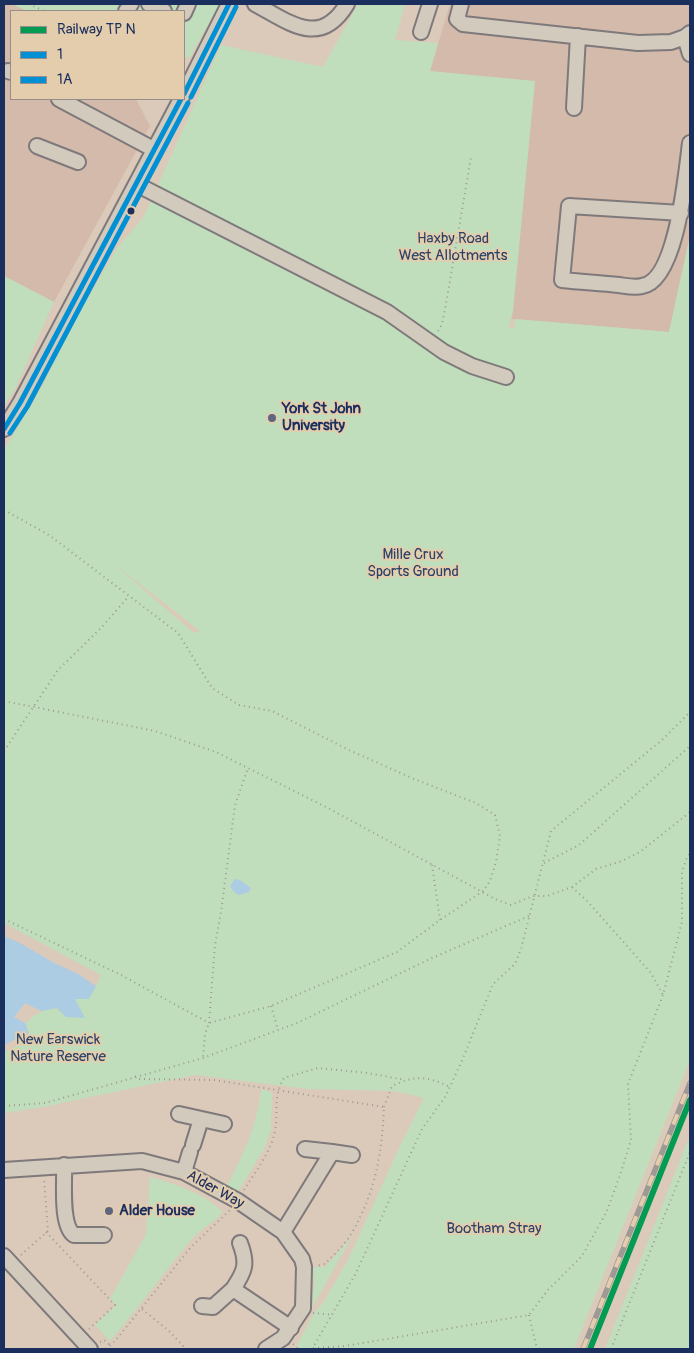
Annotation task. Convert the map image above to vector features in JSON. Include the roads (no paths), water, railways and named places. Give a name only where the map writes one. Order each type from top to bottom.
[{"type":"street","points":[[149,4],[162,10]]},
{"type":"street","points":[[186,85],[229,4]]},
{"type":"street","points":[[255,4],[302,27],[316,30],[329,24],[347,4]]},
{"type":"street","points":[[421,32],[430,4]]},
{"type":"street","points":[[462,4],[457,19],[463,24],[638,43],[671,42],[688,35],[690,54]]},
{"type":"street","points":[[574,108],[578,36]]},
{"type":"street","points":[[61,100],[155,150]]},
{"type":"street","points":[[4,429],[20,403],[181,100]]},
{"type":"street","points":[[680,213],[569,206],[562,280],[641,287],[651,283],[662,271],[675,234],[680,213],[690,144]]},
{"type":"street","points":[[38,146],[78,162]]},
{"type":"street","points":[[136,184],[387,312],[444,352],[472,366],[506,377]]},
{"type":"street","points":[[179,1114],[224,1124]]},
{"type":"street","points":[[184,1172],[202,1119]]},
{"type":"street","points":[[304,1149],[352,1155]]},
{"type":"street","points":[[283,1232],[332,1152]]},
{"type":"street","name":"Alder Way","points":[[4,1170],[142,1161],[184,1172],[238,1201],[283,1232],[302,1259],[304,1267],[303,1308],[290,1328]]},
{"type":"street","points":[[64,1165],[65,1184],[63,1201],[68,1229],[74,1234],[86,1236],[104,1235]]},
{"type":"street","points":[[202,1306],[213,1307],[232,1289],[244,1273],[246,1256],[240,1243]]},
{"type":"street","points":[[7,1260],[90,1349]]},
{"type":"street","points":[[232,1289],[290,1328],[283,1338],[266,1349]]},
{"type":"water","points":[[235,879],[240,880],[251,888],[249,892],[239,895],[234,892],[230,886]]},
{"type":"water","points":[[4,936],[78,974],[96,986],[89,999],[75,999],[85,1018],[66,1017],[57,1008],[41,1011],[25,1003],[14,1017],[25,1023],[29,1033],[4,1045]]},
{"type":"railway","points":[[583,1349],[690,1083]]},
{"type":"place","name":"York St John University","points":[[272,418]]},
{"type":"place","name":"Alder House","points":[[109,1211]]},
{"type":"park label","name":"Haxby Road West Allotments","points":[[453,248]]},
{"type":"park label","name":"Mille Crux Sports Ground","points":[[413,564]]},
{"type":"park label","name":"New Earswick Nature Reserve","points":[[58,1048]]},
{"type":"park label","name":"Bootham Stray","points":[[494,1229]]}]
